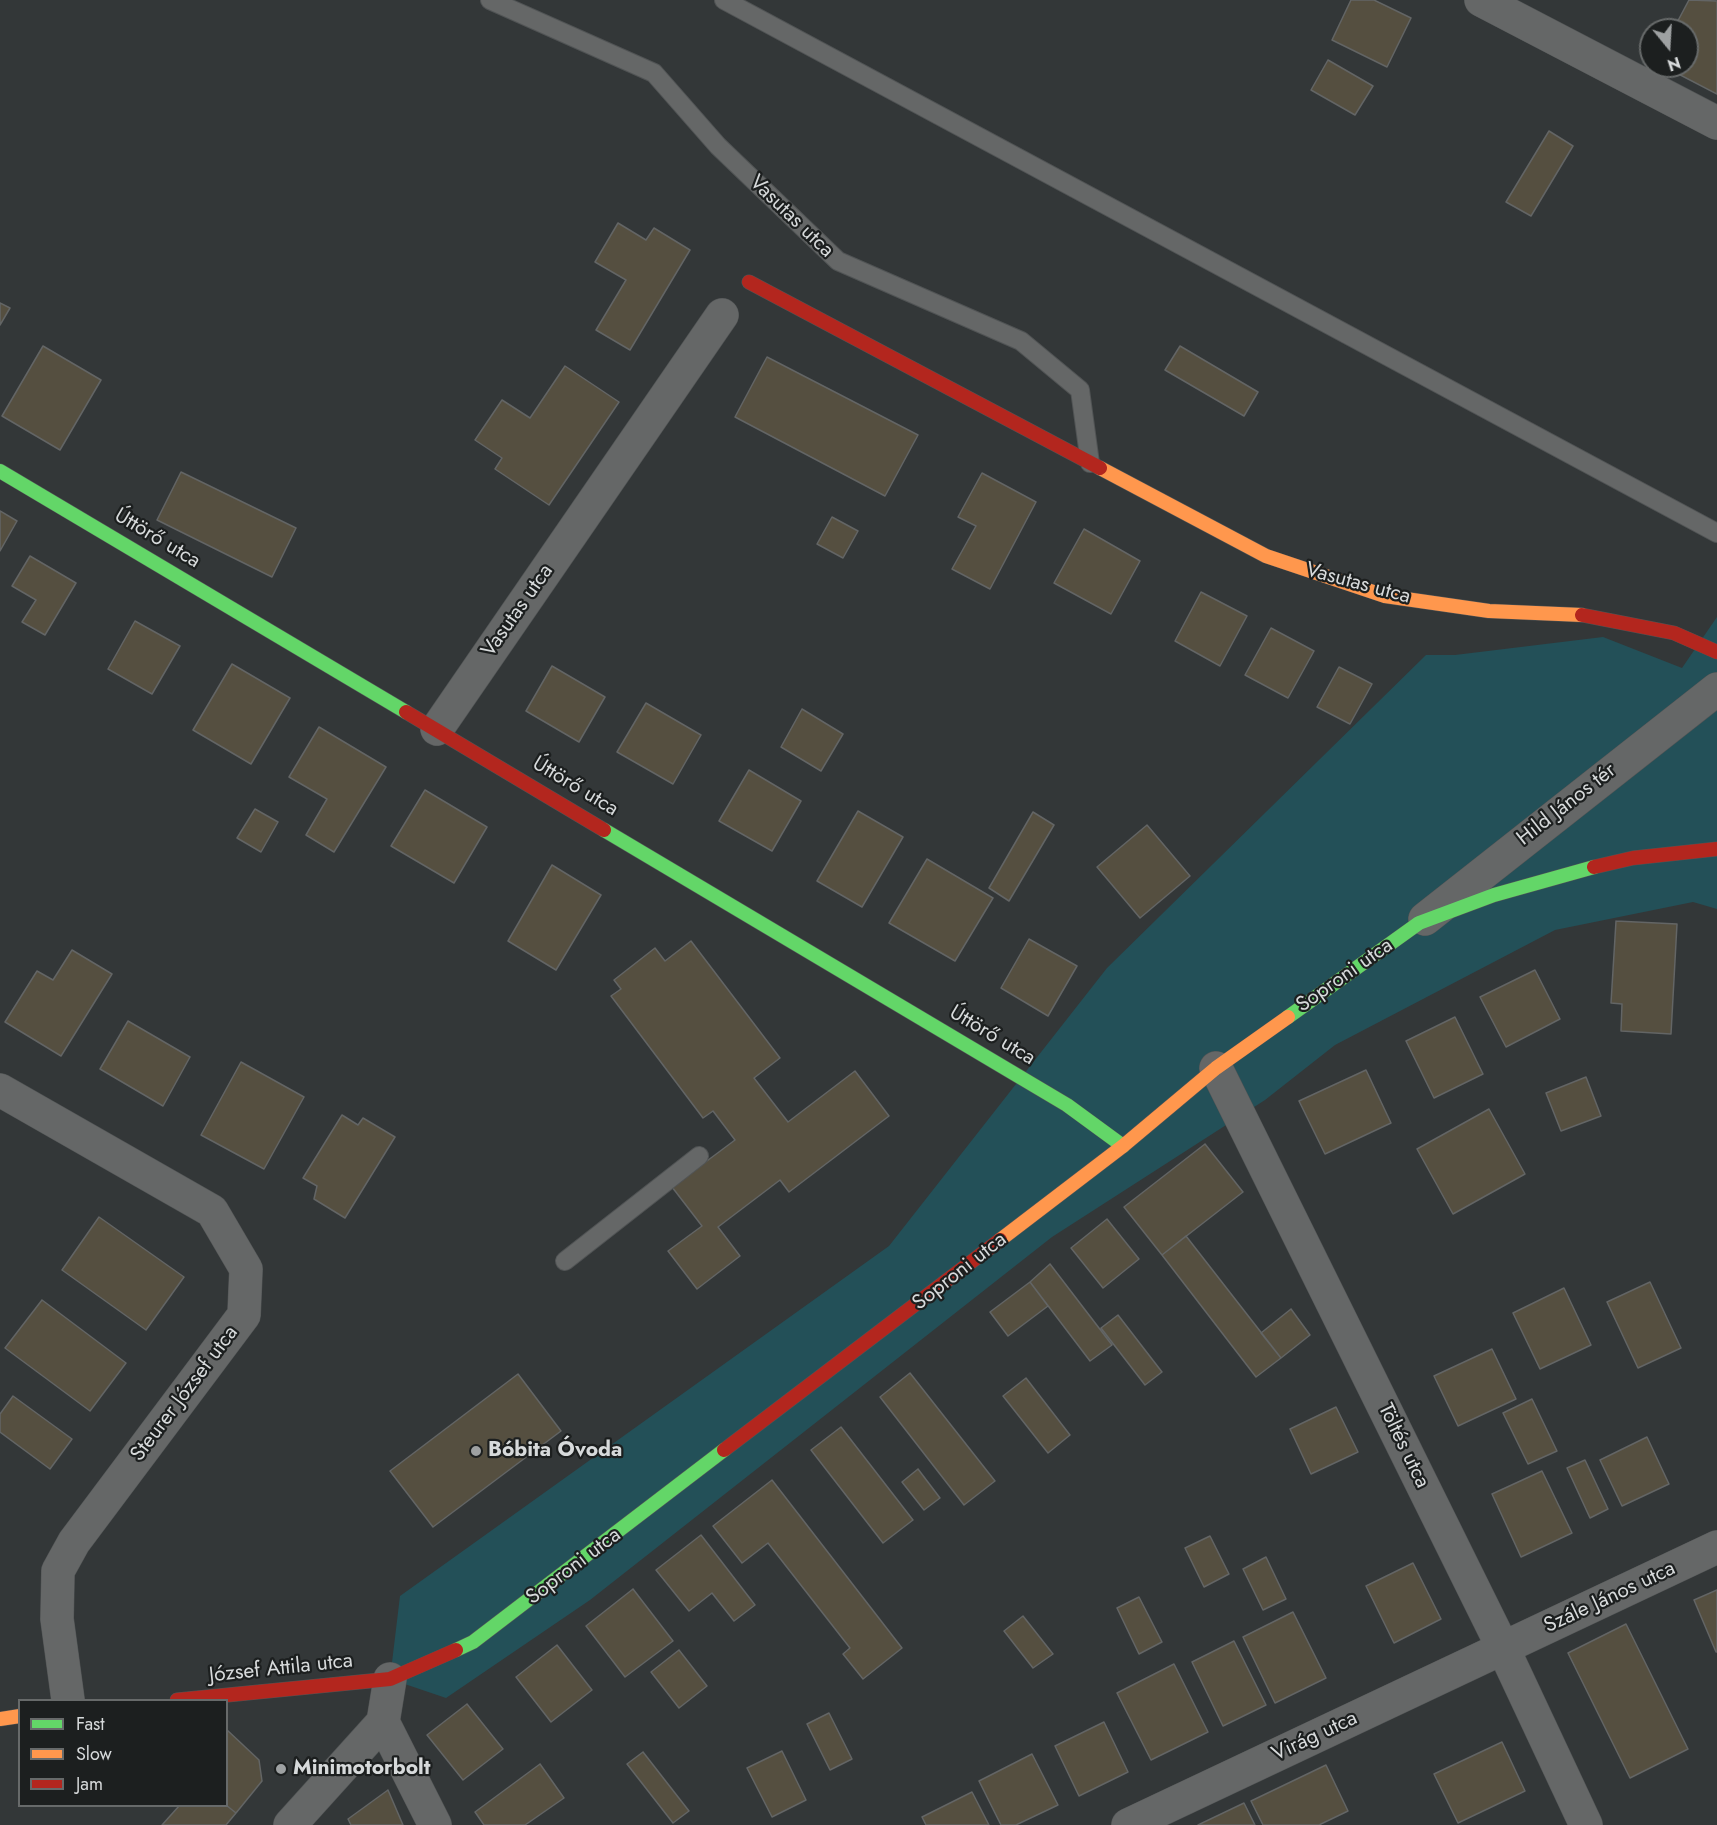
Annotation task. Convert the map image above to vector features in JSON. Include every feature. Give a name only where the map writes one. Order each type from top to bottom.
[{"type":"street","points":[[1481,0],[1717,123]]},
{"type":"street","name":"Vasutas utca","points":[[749,282],[1266,556],[1385,596],[1489,611],[1590,615],[1674,633],[1717,652]]},
{"type":"street","name":"Vasutas utca","points":[[437,729],[722,315]]},
{"type":"street","name":"Úttörő utca","points":[[0,471],[1056,1099],[1123,1146]]},
{"type":"street","name":"Hild János tér","points":[[1419,923],[1717,689]]},
{"type":"street","name":"Soproni utca","points":[[390,1679],[473,1642],[1123,1146],[1216,1068],[1419,923],[1494,895],[1574,871],[1633,858],[1717,849]]},
{"type":"street","name":"Töltés utca","points":[[1216,1068],[1503,1648],[1586,1825]]},
{"type":"street","name":"Steurer József utca","points":[[0,1090],[212,1211],[246,1269],[244,1315],[74,1542],[58,1571],[57,1619],[68,1699]]},
{"type":"street","name":"Szále János utca","points":[[1503,1648],[1717,1547]]},
{"type":"street","name":"Virág utca","points":[[1128,1825],[1503,1648]]},
{"type":"street","points":[[290,1825],[383,1722],[390,1679]]},
{"type":"street","name":"József Attila utca","points":[[196,1699],[390,1679]]},
{"type":"street","points":[[0,1719],[18,1716]]},
{"type":"street","points":[[383,1722],[435,1825]]},
{"type":"lane","name":"Vasutas utca","points":[[490,0],[654,73],[718,146],[838,261],[1021,341],[1080,390],[1090,463]]},
{"type":"lane","points":[[724,0],[1717,533]]},
{"type":"lane","points":[[565,1261],[699,1156]]},
{"type":"shaded area","points":[[1717,617],[1717,909],[1693,902],[1555,930],[1335,1045],[1265,1100],[1052,1237],[590,1600],[446,1698],[390,1679],[400,1596],[889,1246],[1107,968],[1426,655],[1455,655],[1603,637],[1682,668]]},
{"type":"building","points":[[1351,0],[1374,0],[1411,18],[1387,67],[1332,40]]},
{"type":"building","points":[[1689,0],[1717,1],[1717,94],[1686,78],[1699,78],[1699,18],[1679,18]]},
{"type":"building","points":[[1328,60],[1373,86],[1355,115],[1311,90]]},
{"type":"building","points":[[1549,131],[1573,146],[1531,216],[1506,202]]},
{"type":"building","points":[[618,223],[646,240],[654,228],[690,250],[630,350],[596,330],[626,280],[595,262]]},
{"type":"building","points":[[0,303],[10,308],[0,325]]},
{"type":"building","points":[[43,346],[101,380],[60,450],[2,416]]},
{"type":"building","points":[[1180,346],[1258,392],[1244,416],[1165,370]]},
{"type":"building","points":[[767,357],[918,435],[885,496],[735,417]]},
{"type":"building","points":[[565,366],[619,402],[549,505],[495,469],[502,458],[475,440],[502,400],[530,418]]},
{"type":"building","points":[[181,472],[296,528],[272,577],[157,520]]},
{"type":"building","points":[[982,473],[1036,502],[990,589],[952,569],[976,526],[958,517]]},
{"type":"building","points":[[0,511],[17,521],[0,551]]},
{"type":"building","points":[[832,517],[858,531],[843,558],[817,544]]},
{"type":"building","points":[[1084,529],[1140,561],[1111,614],[1054,583]]},
{"type":"building","points":[[30,556],[76,583],[45,635],[22,622],[36,600],[12,586]]},
{"type":"building","points":[[1201,592],[1247,616],[1220,666],[1175,641]]},
{"type":"building","points":[[135,621],[180,646],[152,694],[108,669]]},
{"type":"building","points":[[1271,628],[1314,651],[1288,698],[1245,675]]},
{"type":"building","points":[[232,664],[290,698],[251,764],[193,730]]},
{"type":"building","points":[[552,666],[605,697],[579,742],[526,711]]},
{"type":"building","points":[[1339,667],[1372,684],[1350,724],[1317,707]]},
{"type":"building","points":[[646,703],[701,735],[673,784],[617,752]]},
{"type":"building","points":[[802,709],[843,734],[821,771],[781,747]]},
{"type":"building","points":[[319,727],[386,767],[334,852],[306,835],[327,799],[289,777]]},
{"type":"building","points":[[749,770],[801,801],[772,851],[719,821]]},
{"type":"building","points":[[425,790],[487,827],[454,883],[391,846]]},
{"type":"building","points":[[255,809],[278,822],[261,852],[237,838]]},
{"type":"building","points":[[858,811],[903,837],[862,907],[817,881]]},
{"type":"building","points":[[1033,812],[1054,825],[1009,901],[989,888]]},
{"type":"building","points":[[1147,825],[1190,876],[1140,918],[1097,867]]},
{"type":"building","points":[[927,859],[993,898],[955,961],[889,923]]},
{"type":"building","points":[[552,865],[601,895],[556,970],[508,941]]},
{"type":"building","points":[[1616,921],[1677,924],[1671,1034],[1621,1031],[1622,1004],[1611,1003]]},
{"type":"building","points":[[1029,939],[1077,966],[1048,1016],[1001,988]]},
{"type":"building","points":[[691,941],[780,1058],[754,1078],[788,1122],[855,1071],[889,1116],[789,1192],[780,1180],[718,1227],[740,1256],[697,1289],[668,1251],[702,1226],[672,1187],[735,1140],[713,1111],[703,1118],[611,996],[621,989],[614,980],[655,948],[665,961]]},
{"type":"building","points":[[72,950],[112,974],[61,1056],[5,1022],[37,971],[53,980]]},
{"type":"building","points":[[1535,970],[1560,1019],[1506,1047],[1480,997]]},
{"type":"building","points":[[1455,1017],[1483,1074],[1434,1098],[1406,1041]]},
{"type":"building","points":[[128,1021],[190,1057],[163,1106],[100,1069]]},
{"type":"building","points":[[241,1062],[304,1097],[264,1169],[201,1135]]},
{"type":"building","points":[[1366,1070],[1391,1123],[1325,1154],[1299,1101]]},
{"type":"building","points":[[1586,1077],[1601,1116],[1561,1131],[1546,1093]]},
{"type":"building","points":[[1489,1109],[1525,1174],[1453,1214],[1417,1149]]},
{"type":"building","points":[[342,1115],[358,1125],[363,1118],[395,1137],[345,1218],[314,1199],[317,1186],[303,1178]]},
{"type":"building","points":[[1205,1144],[1243,1192],[1162,1255],[1124,1207]]},
{"type":"building","points":[[99,1217],[184,1277],[146,1330],[62,1270]]},
{"type":"building","points":[[1107,1219],[1139,1259],[1103,1288],[1071,1248]]},
{"type":"building","points":[[1186,1236],[1281,1358],[1256,1377],[1162,1255]]},
{"type":"building","points":[[1050,1264],[1112,1345],[1090,1361],[1030,1282]]},
{"type":"building","points":[[1030,1282],[1048,1306],[1008,1336],[990,1312]]},
{"type":"building","points":[[1650,1282],[1681,1348],[1638,1368],[1607,1302]]},
{"type":"building","points":[[1564,1288],[1591,1345],[1540,1369],[1513,1313]]},
{"type":"building","points":[[42,1300],[126,1363],[90,1411],[5,1348]]},
{"type":"building","points":[[1291,1309],[1310,1335],[1281,1358],[1261,1333]]},
{"type":"building","points":[[1118,1315],[1162,1372],[1145,1385],[1101,1328]]},
{"type":"building","points":[[1492,1349],[1516,1399],[1458,1426],[1434,1376]]},
{"type":"building","points":[[910,1373],[995,1481],[964,1505],[880,1397]]},
{"type":"building","name":"Bóbita Óvoda","points":[[518,1374],[561,1431],[433,1527],[390,1471]]},
{"type":"building","points":[[1026,1378],[1070,1435],[1048,1453],[1003,1396]]},
{"type":"building","points":[[13,1396],[72,1439],[50,1469],[0,1432],[0,1414]]},
{"type":"building","points":[[1532,1399],[1557,1451],[1528,1464],[1503,1413]]},
{"type":"building","points":[[1336,1407],[1358,1452],[1311,1474],[1290,1429]]},
{"type":"building","points":[[841,1427],[913,1520],[883,1543],[811,1450]]},
{"type":"building","points":[[1647,1437],[1669,1484],[1622,1506],[1600,1460]]},
{"type":"building","points":[[1585,1460],[1608,1509],[1590,1518],[1567,1468]]},
{"type":"building","points":[[918,1469],[940,1498],[924,1510],[902,1482]]},
{"type":"building","points":[[1542,1471],[1572,1533],[1521,1557],[1492,1494]]},
{"type":"building","points":[[772,1480],[902,1648],[863,1679],[843,1654],[850,1648],[768,1543],[742,1563],[713,1526]]},
{"type":"building","points":[[701,1535],[755,1605],[734,1621],[712,1593],[689,1611],[656,1570]]},
{"type":"building","points":[[1210,1536],[1229,1574],[1204,1587],[1185,1548]]},
{"type":"building","points":[[1266,1557],[1286,1599],[1263,1610],[1243,1569]]},
{"type":"building","points":[[1413,1563],[1441,1619],[1394,1643],[1366,1586]]},
{"type":"building","points":[[633,1589],[673,1641],[625,1677],[586,1626]]},
{"type":"building","points":[[1717,1590],[1717,1652],[1716,1652],[1694,1600]]},
{"type":"building","points":[[1139,1597],[1162,1642],[1139,1654],[1117,1608]]},
{"type":"building","points":[[1293,1612],[1326,1678],[1275,1703],[1243,1637]]},
{"type":"building","points":[[1023,1616],[1053,1654],[1033,1668],[1004,1631]]},
{"type":"building","points":[[1626,1624],[1688,1749],[1630,1778],[1568,1653]]},
{"type":"building","points":[[1234,1641],[1266,1705],[1223,1726],[1192,1662]]},
{"type":"building","points":[[557,1645],[592,1690],[551,1722],[516,1677]]},
{"type":"building","points":[[679,1650],[707,1686],[679,1708],[651,1672]]},
{"type":"building","points":[[1174,1664],[1208,1732],[1151,1760],[1117,1693]]},
{"type":"building","points":[[467,1704],[503,1749],[463,1780],[427,1735]]},
{"type":"building","points":[[829,1713],[852,1759],[830,1770],[807,1724]]},
{"type":"building","points":[[1104,1722],[1128,1772],[1079,1796],[1055,1746]]},
{"type":"building","points":[[228,1731],[259,1760],[262,1781],[236,1813],[228,1807]]},
{"type":"building","points":[[1502,1742],[1525,1791],[1458,1823],[1434,1774]]},
{"type":"building","points":[[782,1751],[806,1800],[772,1817],[747,1768]]},
{"type":"building","points":[[643,1752],[689,1811],[673,1823],[627,1764]]},
{"type":"building","points":[[1032,1754],[1058,1805],[1016,1825],[1001,1825],[979,1781]]},
{"type":"building","points":[[540,1764],[564,1798],[525,1825],[484,1825],[475,1812]]},
{"type":"building","points":[[1326,1765],[1348,1811],[1319,1825],[1263,1825],[1251,1801]]},
{"type":"building","points":[[388,1790],[403,1825],[351,1825],[348,1819]]},
{"type":"building","points":[[972,1792],[989,1825],[926,1825],[922,1817]]},
{"type":"building","points":[[1244,1803],[1255,1825],[1198,1825]]},
{"type":"building","points":[[178,1807],[228,1807],[236,1813],[226,1825],[162,1825]]},
{"type":"traffic: fast","points":[[0,471],[406,712]]},
{"type":"traffic: fast","points":[[604,830],[1067,1105],[1123,1146]]},
{"type":"traffic: fast","points":[[1288,1017],[1419,923],[1494,895],[1594,867]]},
{"type":"traffic: fast","points":[[456,1650],[473,1642],[724,1450]]},
{"type":"traffic: slow","points":[[1100,468],[1266,556],[1385,596],[1489,611],[1582,615]]},
{"type":"traffic: slow","points":[[1000,1240],[1123,1146],[1216,1068],[1288,1017]]},
{"type":"traffic: slow","points":[[0,1719],[18,1716]]},
{"type":"traffic: jam","points":[[749,282],[1100,468]]},
{"type":"traffic: jam","points":[[1582,615],[1674,633],[1717,652]]},
{"type":"traffic: jam","points":[[406,712],[604,830]]},
{"type":"traffic: jam","points":[[1594,867],[1633,858],[1717,849]]},
{"type":"traffic: jam","points":[[724,1450],[1000,1240]]},
{"type":"traffic: jam","points":[[187,1699],[390,1679],[456,1650]]},
{"type":"place","name":"Bóbita Óvoda","points":[[476,1451]]},
{"type":"place","name":"Minimotorbolt","points":[[281,1769]]}]
